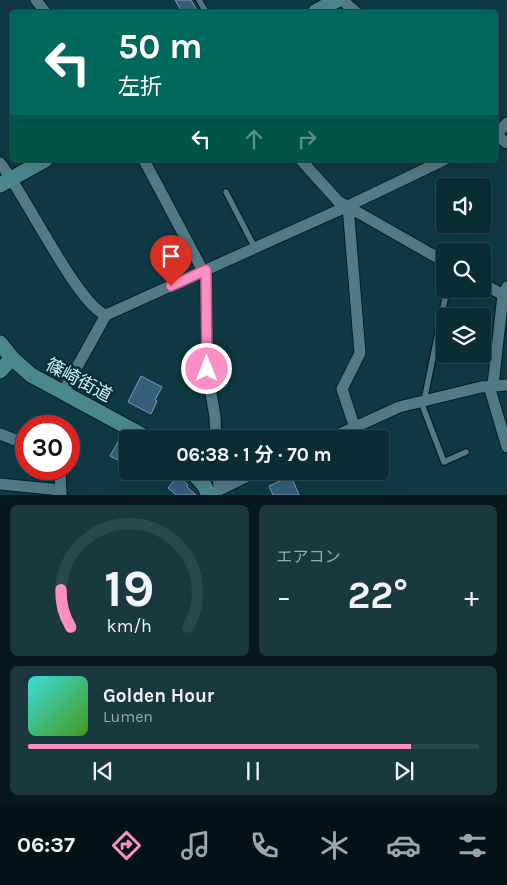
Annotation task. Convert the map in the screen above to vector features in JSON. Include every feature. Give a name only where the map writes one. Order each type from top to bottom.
[{"type":"street","points":[[319,10],[337,0]]},
{"type":"street","points":[[342,0],[354,10]]},
{"type":"street","points":[[498,133],[507,123]]},
{"type":"street","points":[[6,182],[41,162]]},
{"type":"street","points":[[145,162],[205,271],[207,369],[216,430]]},
{"type":"street","points":[[303,162],[338,200],[436,257]]},
{"type":"street","points":[[63,392],[106,315],[348,206],[440,162]]},
{"type":"street","points":[[0,163],[6,182],[78,288],[100,313],[106,315]]},
{"type":"street","points":[[348,206],[360,353],[342,389],[354,428]]},
{"type":"street","points":[[491,286],[505,291],[491,386],[507,447]]},
{"type":"street","name":"篠崎街道","points":[[0,343],[12,358],[31,375],[133,430]]},
{"type":"street","points":[[0,371],[12,358]]},
{"type":"street","points":[[349,430],[399,407],[507,384]]},
{"type":"street","points":[[0,434],[15,440]]},
{"type":"street","points":[[199,480],[213,493]]},
{"type":"street","points":[[213,493],[216,480]]},
{"type":"street","points":[[213,493],[240,480]]},
{"type":"street","points":[[0,484],[61,492]]},
{"type":"lane","points":[[226,192],[255,248]]},
{"type":"lane","points":[[445,298],[423,401],[444,462],[466,452]]},
{"type":"building","points":[[175,0],[191,0],[197,10],[181,10]]},
{"type":"building","points":[[141,376],[162,387],[155,400],[157,401],[151,414],[128,402]]},
{"type":"building","points":[[119,440],[119,460],[110,456]]},
{"type":"building","points":[[175,480],[182,480],[196,495],[176,495],[168,488]]},
{"type":"building","points":[[282,480],[293,480],[299,495],[273,495],[269,486]]},
{"type":"route","points":[[171,286],[206,270],[207,369]]}]
